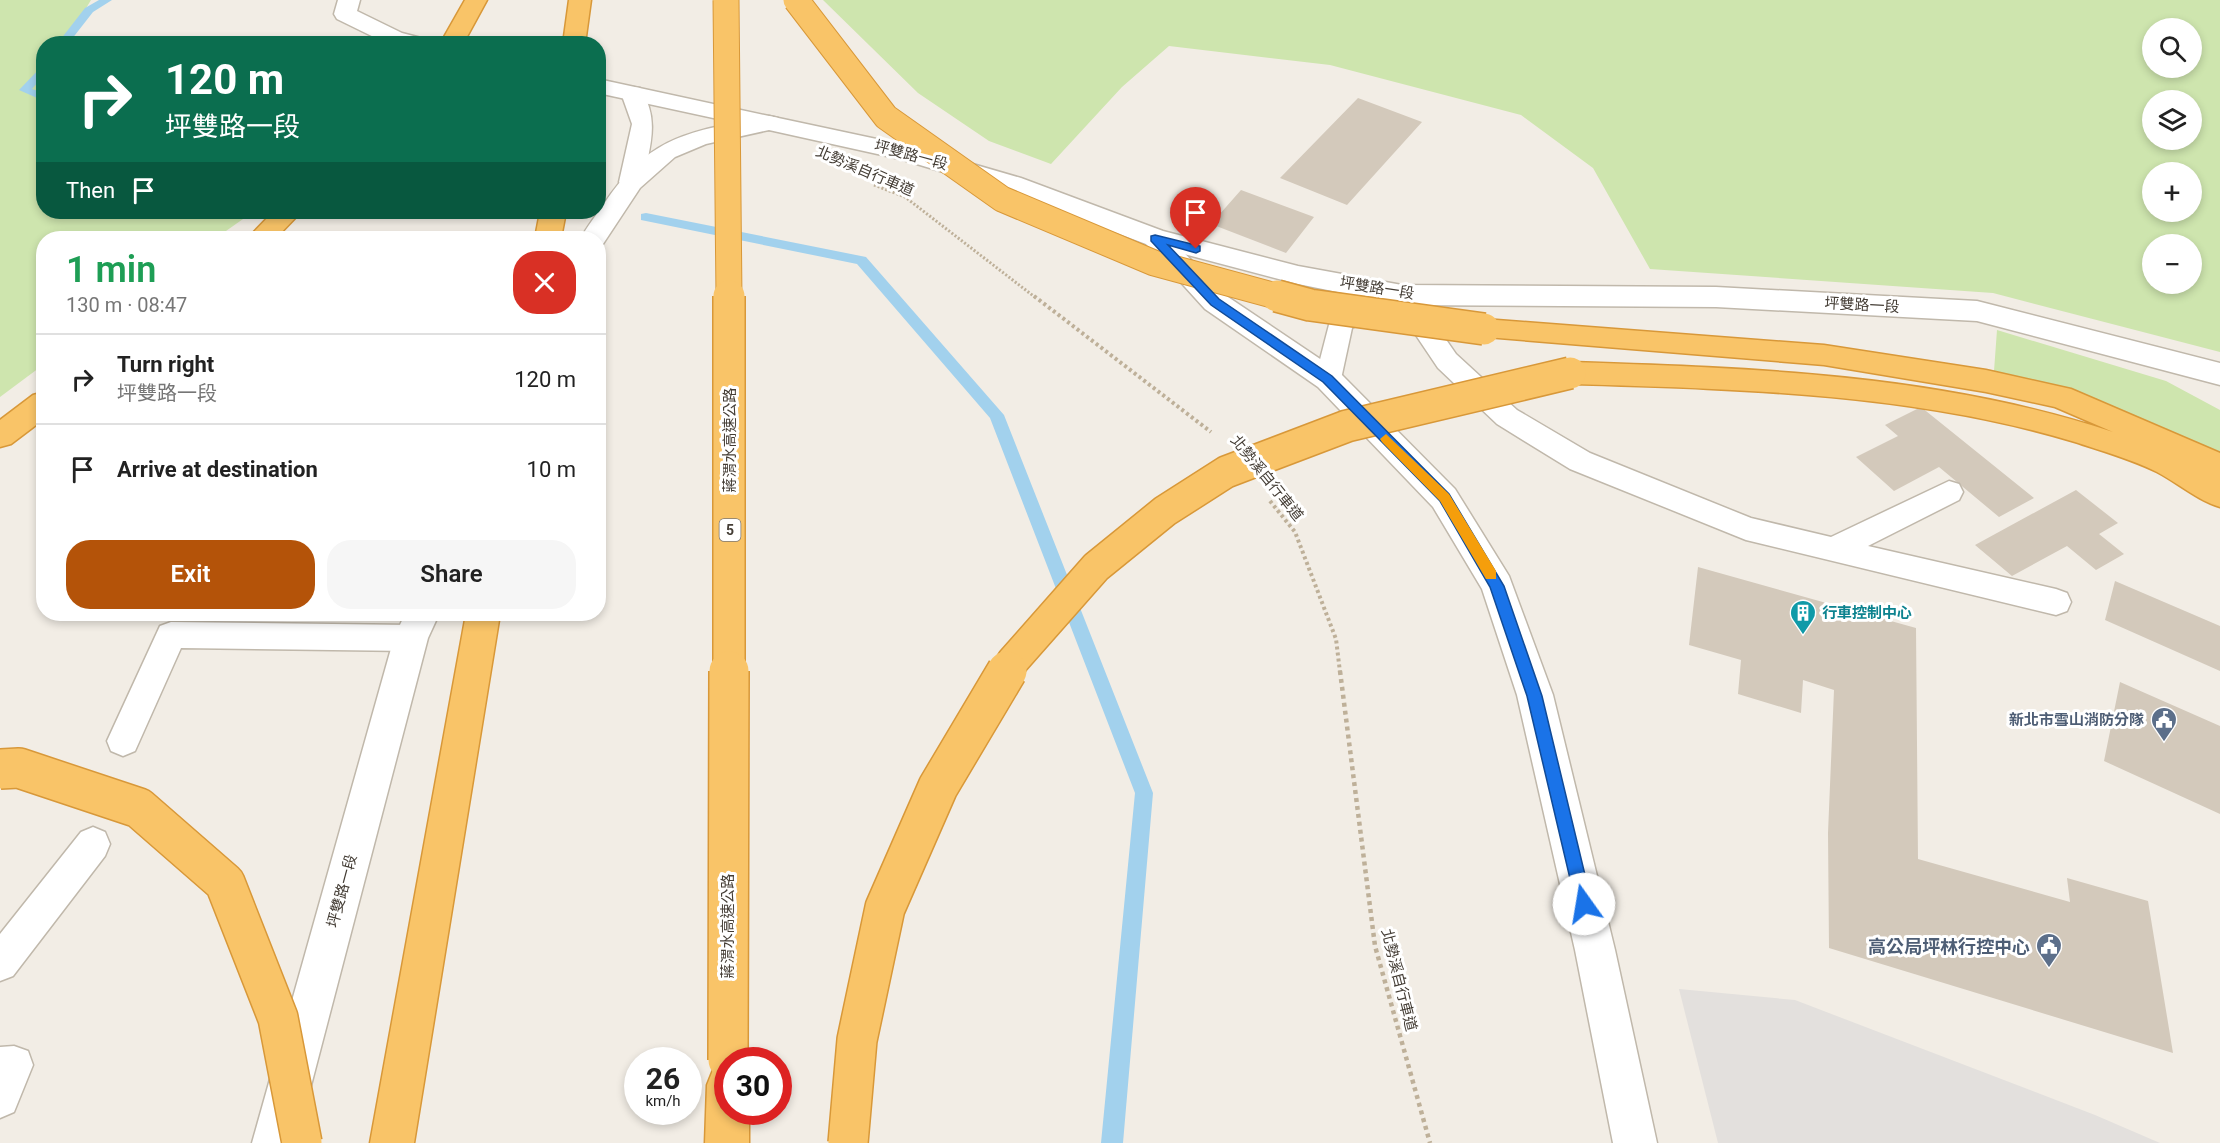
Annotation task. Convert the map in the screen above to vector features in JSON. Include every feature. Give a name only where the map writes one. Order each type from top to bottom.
[{"type":"highway","points":[[456,36],[476,0]]},
{"type":"highway","points":[[575,36],[580,0]]},
{"type":"highway","name":"蔣渭水高速公路","points":[[726,0],[730,460],[728,1047]]},
{"type":"highway","points":[[796,0],[885,117],[1002,199],[1154,263],[1310,305],[1484,329],[1824,355],[1986,381],[2061,397],[2200,456],[2220,468]]},
{"type":"highway","points":[[268,231],[281,219]]},
{"type":"highway","points":[[848,1143],[857,1040],[885,908],[938,787],[1013,661],[1096,567],[1165,511],[1226,472],[1347,426],[1570,373],[1741,378],[1886,391],[2035,418],[2150,456],[2220,495]]},
{"type":"highway","points":[[0,436],[36,409]]},
{"type":"highway","points":[[392,1143],[482,621]]},
{"type":"highway","points":[[0,769],[19,768],[139,808],[225,883],[278,1018],[302,1143]]},
{"type":"highway","points":[[727,1125],[727,1143]]},
{"type":"street","points":[[349,0],[345,14],[390,36]]},
{"type":"street","points":[[606,88],[770,123]]},
{"type":"street","name":"坪雙路一段","points":[[599,231],[631,182],[666,152],[699,138],[770,123],[905,152],[1012,184],[1155,238],[1298,275],[1402,295],[1716,297],[1977,311],[2220,374]]},
{"type":"street","points":[[1155,238],[1215,302],[1328,379],[1444,498],[1497,586],[1535,696],[1595,950],[1635,1143]]},
{"type":"street","name":"坪雙路一段","points":[[274,1143],[423,622]]},
{"type":"lane","points":[[631,182],[643,124],[632,93]]},
{"type":"lane","points":[[1328,379],[1340,323],[1402,295],[1448,361],[1507,417],[1580,461],[1746,528],[2056,602]]},
{"type":"lane","points":[[1833,549],[1948,492]]},
{"type":"lane","points":[[123,741],[171,635],[190,621]]},
{"type":"lane","points":[[171,635],[423,622]]},
{"type":"lane","points":[[0,963],[93,844]]},
{"type":"lane","points":[[0,1066],[14,1065],[0,1098]]},
{"type":"path","name":"北勢溪自行車道","points":[[872,184],[905,197],[1213,434]]},
{"type":"path","name":"北勢溪自行車道","points":[[1266,495],[1295,532],[1336,639],[1375,946],[1430,1143]]},
{"type":"green space","points":[[0,0],[91,0],[69,36],[36,36],[36,219],[243,219],[226,231],[36,231],[36,370],[0,397]]},
{"type":"green space","points":[[823,0],[2220,0],[2220,352],[1993,293],[1650,269],[1593,168],[1521,115],[1330,65],[1169,46],[1122,87],[1051,164],[989,141],[918,93]]},
{"type":"green space","points":[[1997,330],[2166,381],[2220,410],[2220,454],[2181,436],[1994,371]]},
{"type":"shaded area","points":[[1679,989],[1795,1000],[2095,1115],[2160,1143],[1718,1143]]},
{"type":"building","points":[[1358,98],[1422,122],[1347,205],[1280,178]]},
{"type":"building","points":[[1241,190],[1314,217],[1286,253],[1211,224]]},
{"type":"building","points":[[1921,407],[2034,498],[1999,517],[1939,467],[1894,491],[1856,457],[1898,436],[1885,425]]},
{"type":"building","points":[[2076,490],[2118,523],[2099,534],[2124,554],[2096,570],[2067,546],[2012,576],[1975,545]]},
{"type":"building","points":[[1698,567],[1916,628],[1918,859],[2070,902],[2067,878],[2148,901],[2173,1053],[1829,948],[1828,833],[1834,690],[1803,680],[1801,713],[1738,694],[1741,660],[1689,645]]},
{"type":"building","points":[[2115,581],[2220,626],[2220,671],[2105,620]]},
{"type":"building","name":"新北市雪山消防分隊","points":[[2120,682],[2220,726],[2220,814],[2104,761]]},
{"type":"waterway","points":[[68,36],[89,10],[107,0]]},
{"type":"waterway","points":[[36,77],[25,90],[36,95]]},
{"type":"waterway","points":[[646,217],[861,260],[997,415],[1144,793],[1112,1143]]},
{"type":"slow traffic","points":[[1386,439],[1444,498],[1491,575]]},
{"type":"place","name":"行車控制中心","points":[[1803,636]]},
{"type":"place","name":"新北市雪山消防分隊","points":[[2164,743]]},
{"type":"place","name":"高公局坪林行控中心","points":[[2049,969]]},
{"type":"route","points":[[1196,249],[1155,238],[1215,302],[1328,379],[1444,498],[1497,586],[1535,696],[1584,904]]}]
